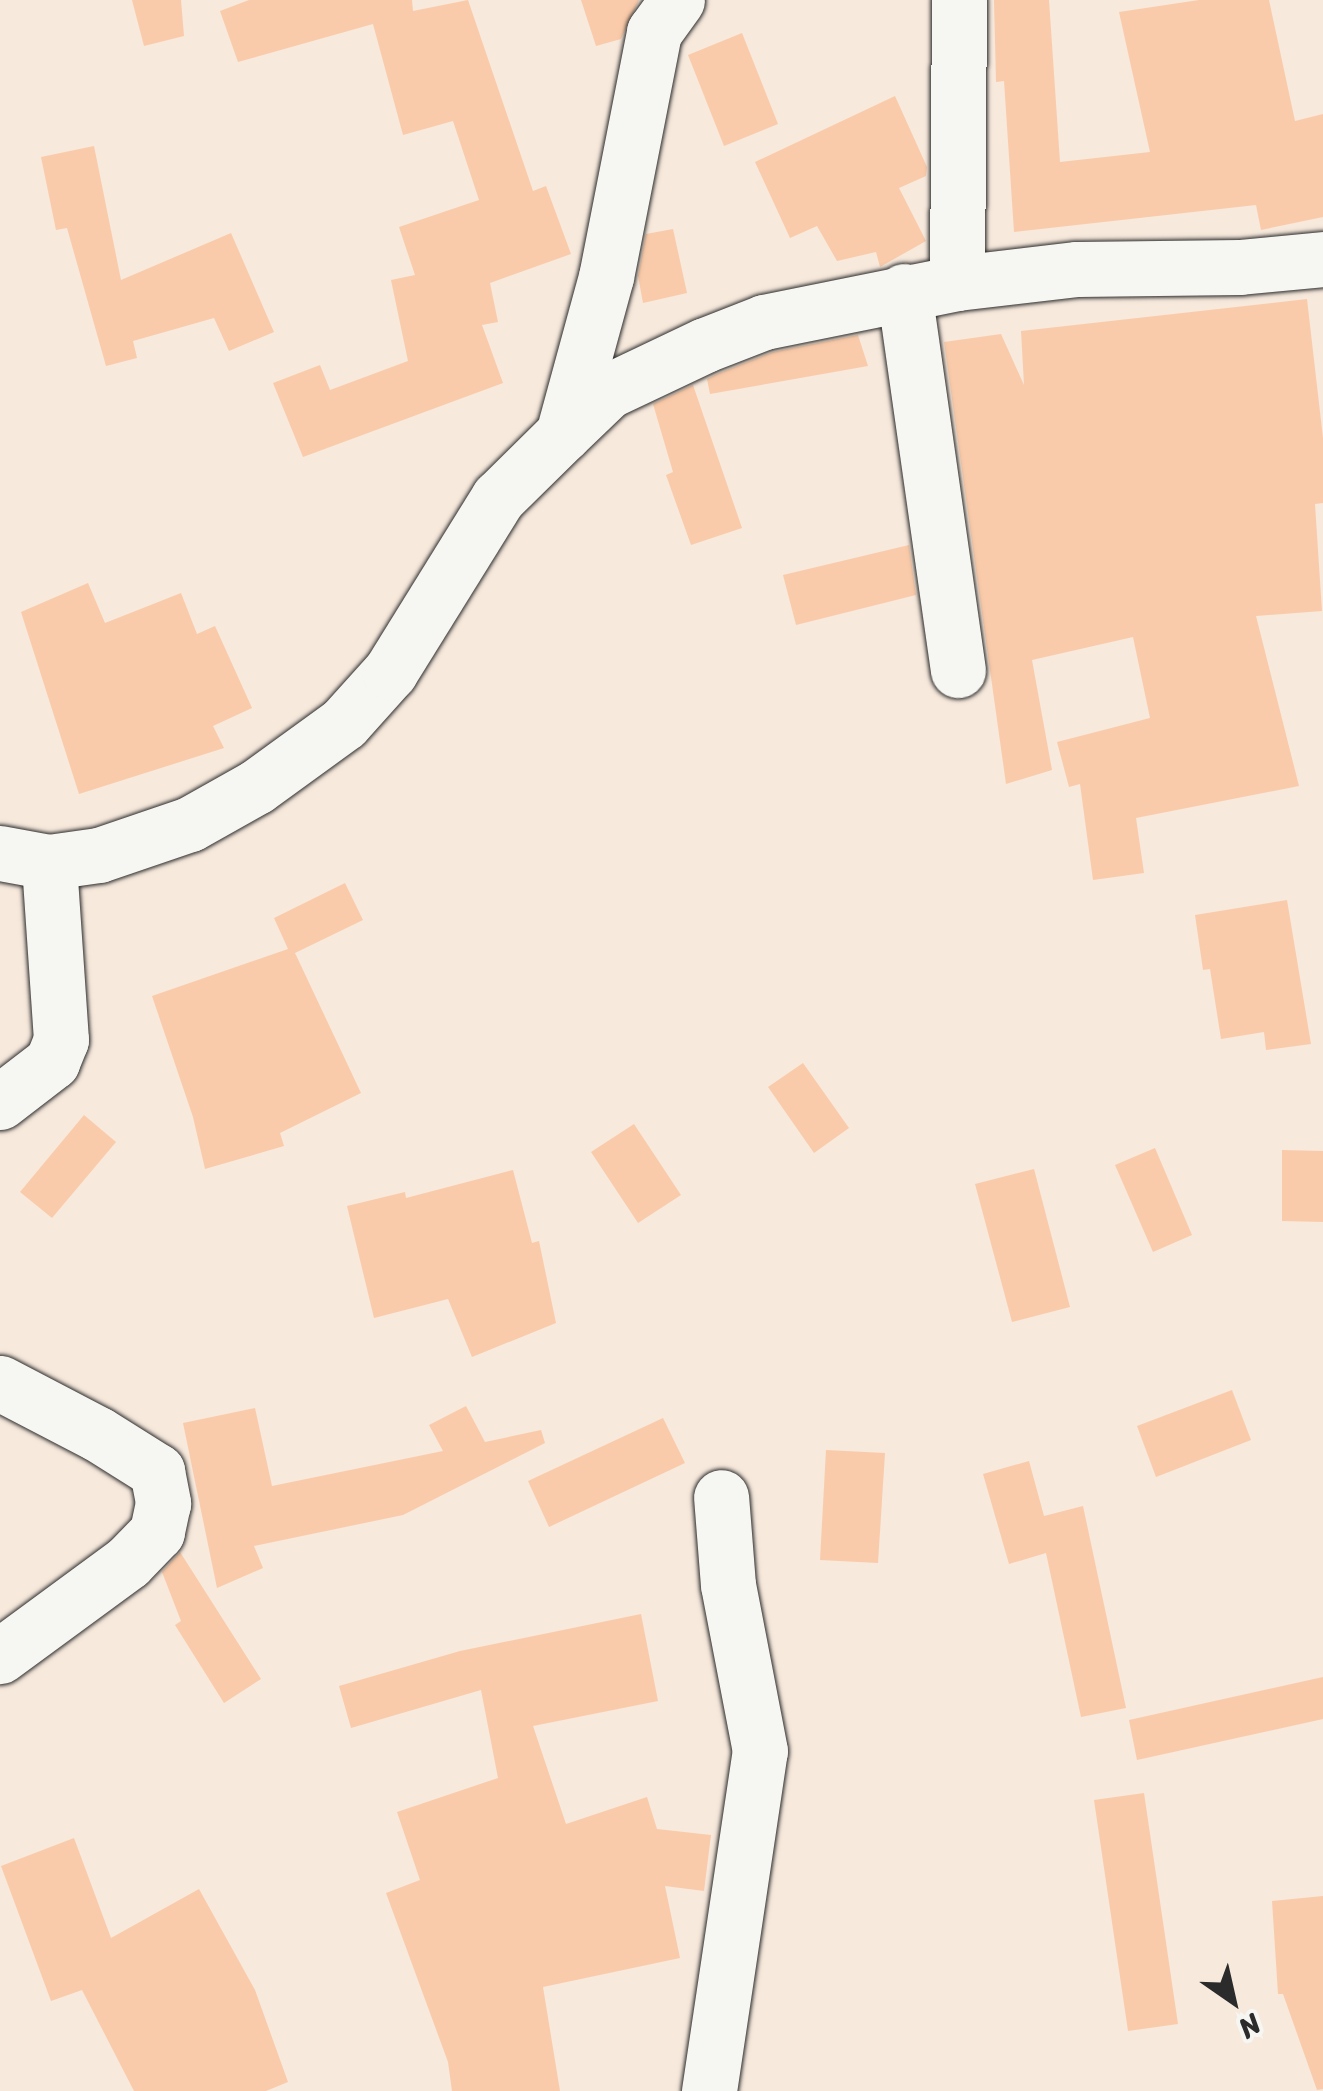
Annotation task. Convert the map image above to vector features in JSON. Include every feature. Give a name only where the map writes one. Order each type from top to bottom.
[{"type":"street","points":[[563,434],[606,277],[654,32],[677,0]]},
{"type":"street","points":[[958,0],[931,287],[958,670]]},
{"type":"street","points":[[0,1102],[52,1062],[61,1040],[24,858],[99,855],[190,824],[256,787],[344,723],[390,672],[498,498],[608,391],[705,344],[764,322],[931,287],[1077,270],[1240,267],[1323,259]]},
{"type":"street","points":[[0,1383],[157,1471],[162,1502],[157,1532],[128,1562],[0,1656]]},
{"type":"street","points":[[709,2091],[760,1751],[728,1586],[721,1496]]},
{"type":"building","points":[[132,0],[181,0],[184,36],[144,46]]},
{"type":"building","points":[[249,0],[412,0],[413,11],[468,0],[533,191],[546,186],[571,254],[490,283],[498,322],[482,325],[503,383],[303,457],[273,383],[320,365],[330,390],[408,361],[391,280],[415,275],[399,227],[479,200],[453,121],[403,135],[373,24],[238,62],[220,11]]},
{"type":"building","points":[[581,0],[639,0],[621,39],[596,46]]},
{"type":"building","points":[[994,0],[1049,0],[1060,162],[1150,152],[1119,12],[1199,0],[1269,0],[1295,121],[1323,114],[1323,217],[1261,230],[1256,205],[1014,232],[1004,81],[996,82]]},
{"type":"building","points":[[742,33],[778,124],[724,146],[688,55]]},
{"type":"building","points":[[895,96],[927,167],[926,176],[899,188],[926,241],[880,267],[876,252],[837,261],[817,226],[790,238],[755,162]]},
{"type":"building","points":[[94,146],[121,280],[231,233],[274,332],[229,351],[214,318],[133,341],[137,358],[106,366],[67,228],[56,230],[41,157]]},
{"type":"building","points":[[673,229],[687,293],[643,303],[638,276],[646,234]]},
{"type":"building","points":[[1307,299],[1323,438],[1323,503],[1315,504],[1322,611],[1256,616],[1299,786],[1136,818],[1144,873],[1093,880],[1080,784],[1069,787],[1057,742],[1150,718],[1133,637],[1032,660],[1052,770],[1006,784],[944,342],[1001,334],[1024,385],[1021,331]]},
{"type":"building","points":[[858,335],[868,366],[710,394],[707,379],[717,374],[773,352]]},
{"type":"building","points":[[693,385],[742,528],[691,545],[666,475],[673,472],[653,404]]},
{"type":"building","points":[[909,545],[916,595],[796,625],[783,575]]},
{"type":"building","points":[[88,583],[105,623],[181,593],[197,634],[215,626],[252,708],[213,726],[224,748],[79,794],[21,612]]},
{"type":"building","points":[[345,883],[363,920],[295,953],[361,1093],[280,1133],[284,1146],[205,1169],[193,1117],[152,996],[288,949],[274,918]]},
{"type":"building","points":[[1287,900],[1311,1044],[1266,1050],[1264,1032],[1221,1039],[1210,969],[1203,970],[1195,915]]},
{"type":"building","points":[[803,1063],[849,1128],[814,1153],[768,1087]]},
{"type":"building","points":[[84,1115],[116,1142],[52,1218],[20,1192]]},
{"type":"building","points":[[634,1124],[681,1195],[638,1223],[591,1152]]},
{"type":"building","points":[[1155,1148],[1192,1235],[1153,1252],[1115,1165]]},
{"type":"building","points":[[1282,1150],[1323,1151],[1323,1222],[1282,1221]]},
{"type":"building","points":[[1034,1169],[1070,1307],[1012,1322],[975,1184]]},
{"type":"building","points":[[513,1170],[532,1243],[539,1241],[556,1323],[472,1357],[448,1299],[374,1318],[347,1206],[405,1192],[406,1198]]},
{"type":"building","points":[[1232,1390],[1251,1440],[1156,1477],[1137,1426]]},
{"type":"building","points":[[466,1406],[485,1442],[541,1430],[545,1443],[403,1515],[254,1546],[263,1568],[217,1588],[183,1423],[255,1408],[272,1486],[443,1451],[429,1425]]},
{"type":"building","points":[[663,1418],[685,1463],[549,1527],[528,1481]]},
{"type":"building","points":[[826,1450],[885,1453],[878,1563],[820,1560]]},
{"type":"building","points":[[1029,1461],[1044,1516],[1083,1506],[1126,1708],[1081,1717],[1046,1553],[1009,1564],[983,1474]]},
{"type":"building","points":[[180,1552],[261,1679],[224,1703],[175,1625],[181,1621],[162,1572]]},
{"type":"building","points":[[641,1614],[658,1701],[533,1726],[566,1824],[647,1797],[657,1829],[711,1835],[704,1891],[665,1886],[680,1958],[543,1987],[560,2091],[452,2091],[448,2062],[386,1893],[420,1880],[397,1812],[498,1778],[481,1690],[351,1728],[339,1686],[460,1651]]},
{"type":"building","points":[[1323,1677],[1323,1719],[1137,1760],[1129,1720]]},
{"type":"building","points":[[1144,1793],[1178,2024],[1128,2031],[1094,1800]]},
{"type":"building","points":[[74,1838],[111,1938],[199,1889],[255,1990],[288,2082],[266,2091],[134,2091],[82,1990],[51,2001],[1,1866]]},
{"type":"building","points":[[1323,1896],[1323,2089],[1317,2090],[1283,1994],[1278,1994],[1272,1901]]}]
